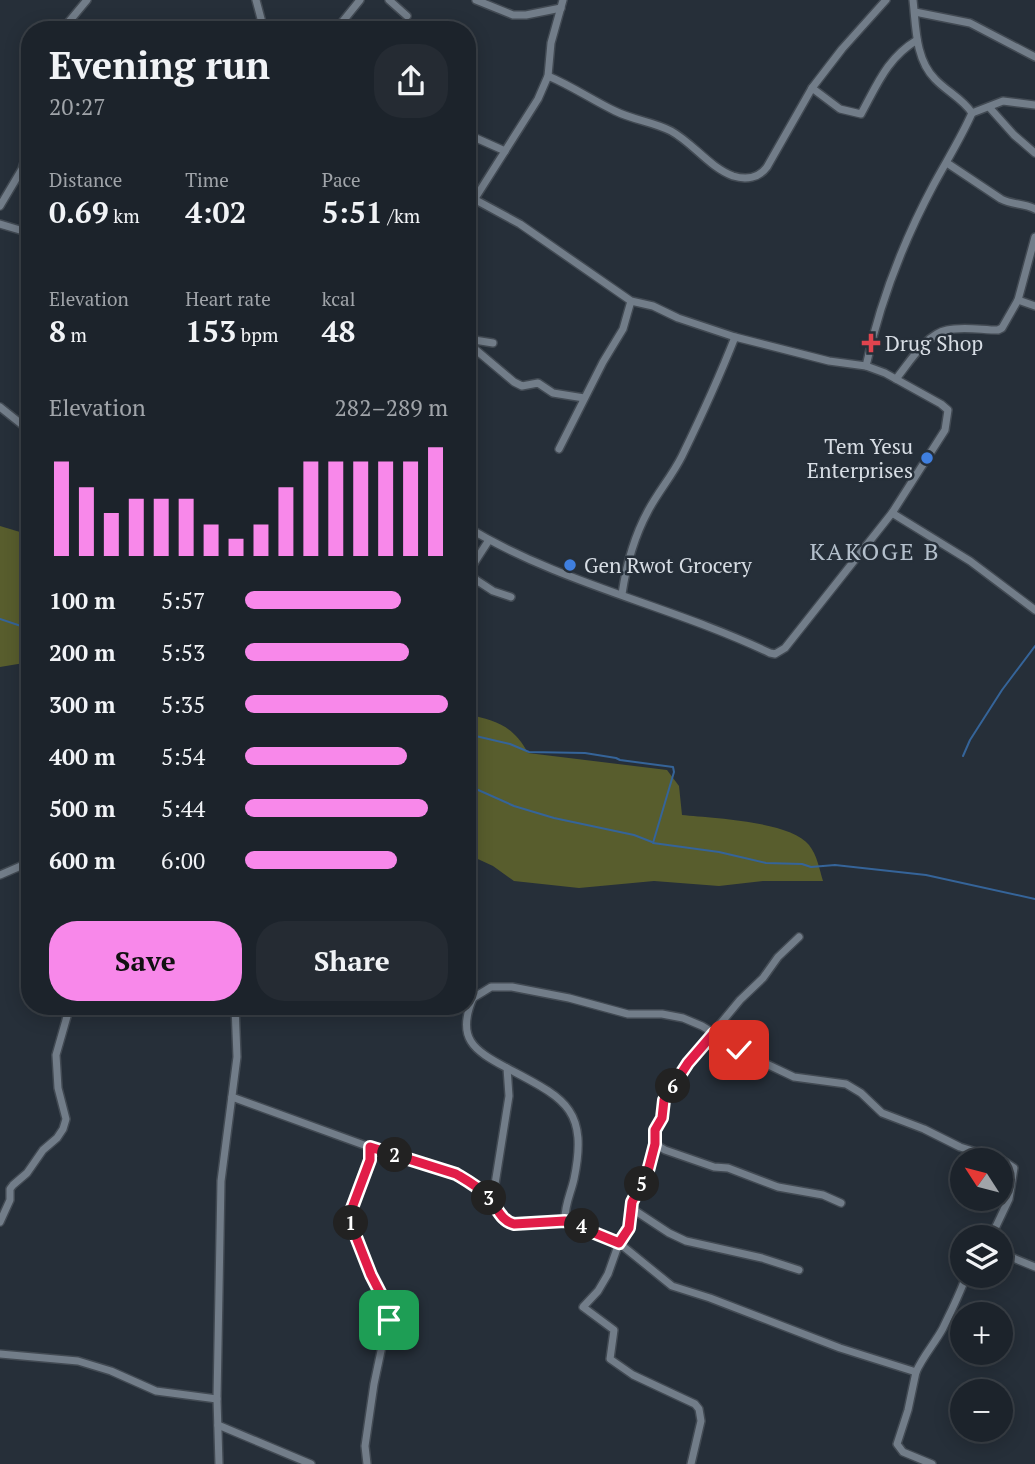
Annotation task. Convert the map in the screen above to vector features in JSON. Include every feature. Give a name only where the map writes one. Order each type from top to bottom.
[{"type":"street","points":[[70,21],[88,0]]},
{"type":"street","points":[[256,0],[262,21]]},
{"type":"street","points":[[343,21],[360,0]]},
{"type":"street","points":[[389,0],[407,16]]},
{"type":"street","points":[[476,0],[513,15],[526,15],[562,4]]},
{"type":"street","points":[[548,76],[615,111],[672,132],[733,176],[755,177],[767,167],[812,88],[842,48],[886,0]]},
{"type":"street","points":[[913,0],[917,40],[932,75],[972,113]]},
{"type":"street","points":[[476,195],[538,99],[548,76],[551,43],[562,4]]},
{"type":"street","points":[[915,12],[970,23],[1035,57]]},
{"type":"street","points":[[812,88],[840,110],[861,114],[883,71],[906,47],[917,40]]},
{"type":"street","points":[[866,366],[876,320],[890,277],[935,182],[972,113],[1008,101],[1035,105]]},
{"type":"street","points":[[989,107],[1014,135],[1035,153]]},
{"type":"street","points":[[476,138],[505,151]]},
{"type":"street","points":[[947,163],[1001,199],[1035,209]]},
{"type":"street","points":[[0,206],[21,171]]},
{"type":"street","points":[[476,199],[531,231],[631,301],[653,306],[678,318],[735,337],[829,361],[866,366],[896,379],[948,410],[945,430],[892,513],[785,648],[775,654],[740,641],[714,627],[652,607],[559,571],[476,532]]},
{"type":"street","points":[[0,224],[21,230]]},
{"type":"street","points":[[896,379],[938,333],[956,329],[998,330],[1006,323],[1018,300],[1035,237]]},
{"type":"street","points":[[1018,300],[1035,306]]},
{"type":"street","points":[[559,449],[628,319],[631,301]]},
{"type":"street","points":[[622,594],[624,577],[646,514],[666,486],[682,456],[735,337]]},
{"type":"street","points":[[476,340],[493,343]]},
{"type":"street","points":[[476,350],[522,386],[538,383],[553,393],[584,398]]},
{"type":"street","points":[[0,407],[21,423]]},
{"type":"street","points":[[892,513],[970,561],[1035,610]]},
{"type":"street","points":[[476,560],[489,540]]},
{"type":"street","points":[[476,580],[493,591],[511,597]]},
{"type":"street","points":[[0,875],[21,866]]},
{"type":"street","points":[[691,1464],[701,1421],[699,1409],[690,1401],[633,1375],[610,1359],[614,1330],[583,1307],[598,1291],[608,1274],[619,1243],[629,1228],[631,1208],[648,1171],[655,1144],[655,1130],[662,1118],[664,1100],[688,1063],[740,1000],[799,937]]},
{"type":"street","points":[[476,993],[491,987],[522,989],[628,1014],[662,1014],[683,1018],[794,1077],[853,1087],[882,1113],[1014,1168],[1009,1199],[997,1225]]},
{"type":"street","points":[[0,1222],[10,1200],[13,1185],[57,1138],[66,1119],[58,1088],[56,1055],[67,1015]]},
{"type":"street","points":[[219,1464],[217,1399],[221,1181],[237,1057],[235,1015]]},
{"type":"street","points":[[467,1015],[465,1031],[467,1040],[483,1054],[552,1092],[570,1108],[577,1141],[576,1164],[565,1221]]},
{"type":"street","points":[[492,1203],[509,1096],[507,1068]]},
{"type":"street","points":[[232,1097],[370,1147],[456,1174],[487,1195],[507,1222],[514,1224],[565,1221],[619,1243],[672,1286],[710,1297],[840,1348],[916,1372]]},
{"type":"street","points":[[655,1144],[714,1167],[728,1168],[778,1186],[823,1195],[841,1203]]},
{"type":"street","points":[[367,1464],[365,1446],[374,1384],[389,1320],[387,1306],[371,1275],[351,1224],[352,1208],[370,1160],[370,1147]]},
{"type":"street","points":[[631,1208],[686,1241],[762,1258],[799,1270]]},
{"type":"street","points":[[1013,1258],[1035,1267]]},
{"type":"street","points":[[932,1464],[903,1452],[897,1444],[916,1372],[962,1288]]},
{"type":"street","points":[[0,1354],[78,1361],[111,1371],[156,1391],[217,1399]]},
{"type":"street","points":[[218,1425],[311,1464]]},
{"type":"green space","points":[[0,526],[21,532],[21,664],[0,667]]},
{"type":"green space","points":[[476,716],[510,730],[528,753],[667,770],[679,786],[682,815],[749,822],[799,837],[814,853],[823,881],[763,881],[719,886],[654,881],[579,888],[514,881],[476,858]]},
{"type":"waterway","points":[[0,619],[21,626]]},
{"type":"waterway","points":[[963,756],[970,740],[1002,690],[1035,646]]},
{"type":"waterway","points":[[476,736],[510,744],[529,752],[585,753],[673,767],[674,772],[653,843],[719,852],[766,863],[802,864],[811,867],[835,865],[926,875],[1035,899]]},
{"type":"waterway","points":[[476,789],[514,806],[554,818],[634,835],[652,842]]},
{"type":"place","name":"Drug Shop","points":[[871,343]]},
{"type":"place","name":"Tem Yesu Enterprises","points":[[927,458]]},
{"type":"place","name":"Gen Rwot Grocery","points":[[570,565]]},
{"type":"district","name":"KAKOGE B","points":[[875,551]]},
{"type":"route","points":[[389,1320],[387,1306],[380,1296],[351,1224],[352,1208],[370,1160],[370,1147],[456,1174],[467,1180],[487,1195],[507,1222],[514,1224],[565,1221],[619,1243],[629,1228],[632,1202],[648,1171],[655,1144],[655,1130],[662,1118],[664,1100],[670,1090],[688,1063],[713,1034],[739,1050]]}]
